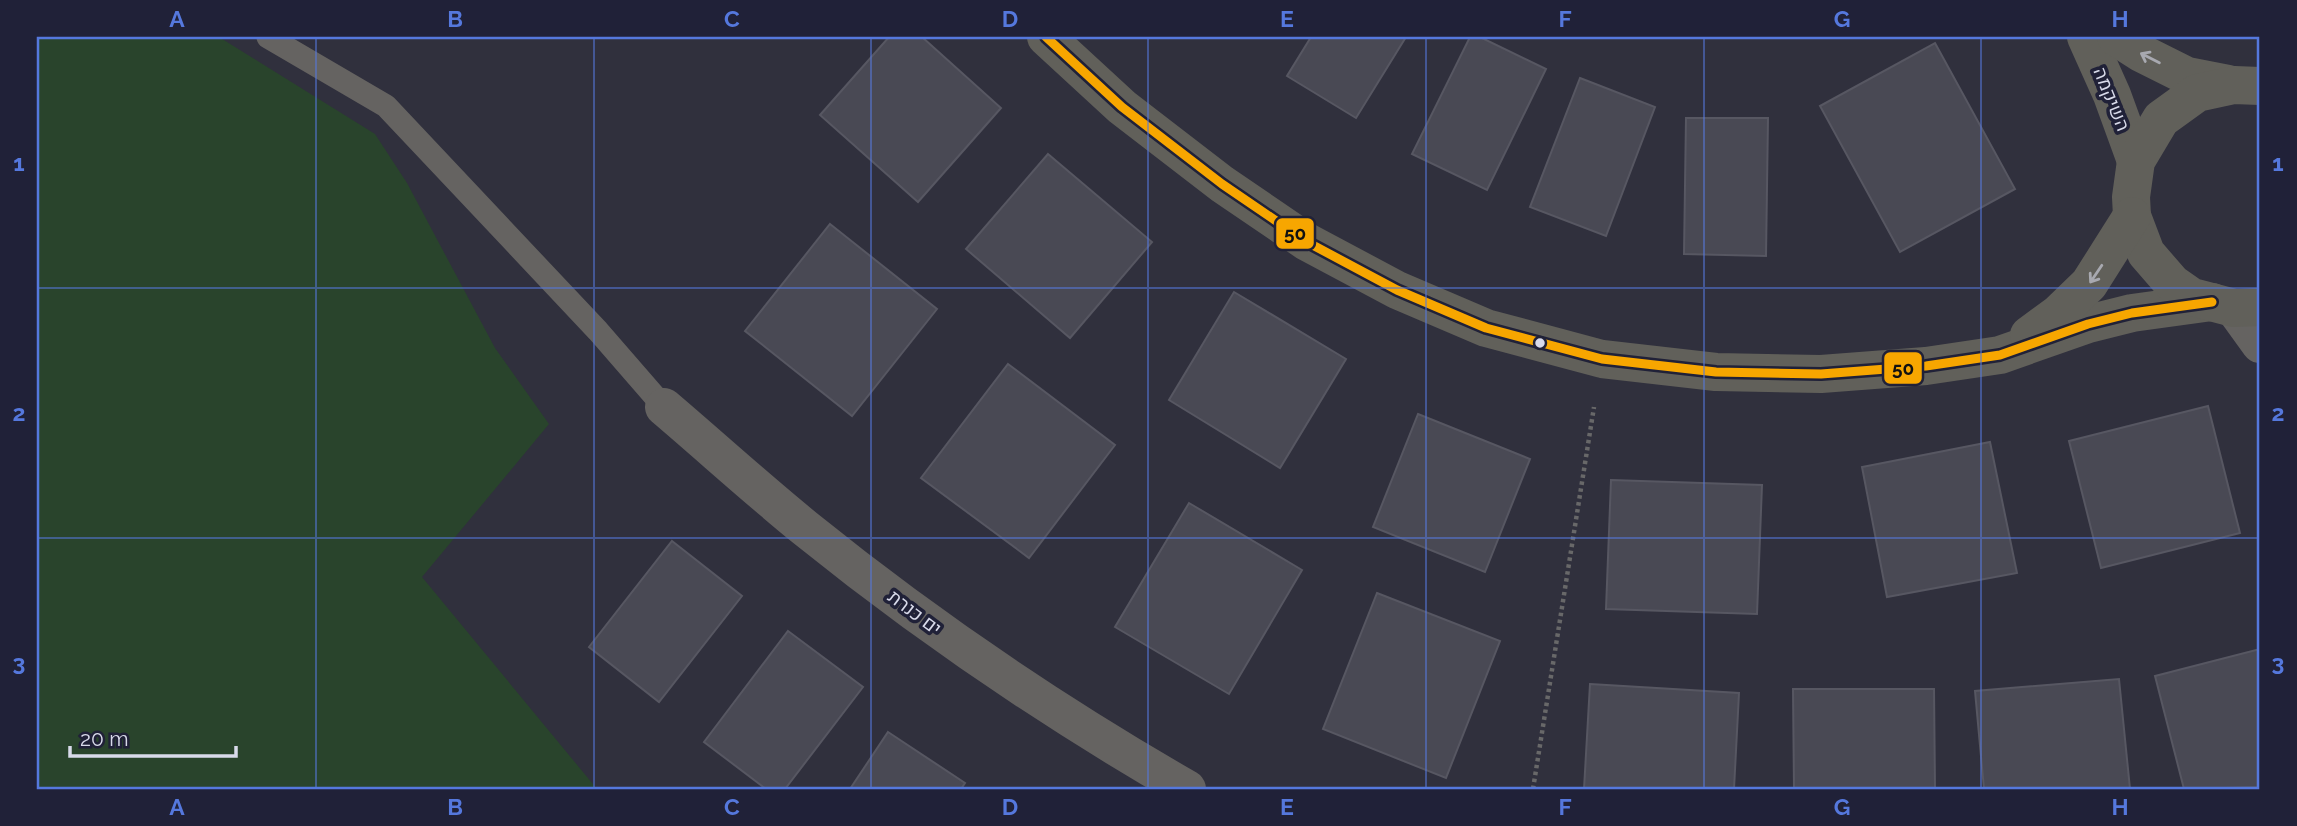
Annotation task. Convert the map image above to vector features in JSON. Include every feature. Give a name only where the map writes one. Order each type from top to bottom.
[{"type":"street","points":[[1046,37],[1122,107],[1222,184],[1307,242],[1397,290],[1486,328],[1602,359],[1716,372],[1821,374],[1926,366],[2000,355],[2088,324],[2132,313],[2235,306]]},
{"type":"street","name":"השיקמה","points":[[2086,37],[2112,95],[2136,161]]},
{"type":"street","name":"השיקמה","points":[[2116,37],[2187,76],[2247,86]]},
{"type":"street","points":[[2247,86],[2197,93],[2161,119],[2136,161],[2130,197],[2132,216],[2146,253],[2172,283],[2192,297],[2235,306],[2260,344]]},
{"type":"street","points":[[2000,355],[2059,313],[2089,284],[2132,216]]},
{"type":"street","name":"ים כנרת","points":[[664,407],[805,528],[953,640],[1096,736],[1187,789]]},
{"type":"lane","points":[[268,37],[386,107],[598,331],[664,407]]},
{"type":"path","points":[[1533,789],[1602,359]]},
{"type":"green space","points":[[37,37],[219,37],[375,134],[407,183],[495,348],[549,424],[422,577],[597,789],[37,789]]},
{"type":"building","points":[[889,37],[922,37],[1001,108],[918,202],[820,115]]},
{"type":"building","points":[[1311,37],[1406,37],[1356,118],[1287,76]]},
{"type":"building","points":[[1470,37],[1480,37],[1546,69],[1487,190],[1412,154]]},
{"type":"building","points":[[1935,43],[2015,189],[1900,252],[1820,106]]},
{"type":"building","points":[[1580,78],[1655,107],[1606,236],[1530,207]]},
{"type":"building","points":[[1686,118],[1768,118],[1766,256],[1684,254]]},
{"type":"building","points":[[1048,154],[1152,242],[1070,338],[966,249]]},
{"type":"building","points":[[830,224],[937,309],[852,416],[745,331]]},
{"type":"building","points":[[1234,292],[1346,359],[1280,468],[1169,400]]},
{"type":"building","points":[[1008,364],[1115,445],[1029,558],[921,478]]},
{"type":"building","points":[[2208,406],[2240,533],[2101,568],[2069,441]]},
{"type":"building","points":[[1418,414],[1530,459],[1485,572],[1373,527]]},
{"type":"building","points":[[1990,442],[2017,573],[1887,597],[1862,467]]},
{"type":"building","points":[[1611,480],[1762,485],[1757,614],[1606,609]]},
{"type":"building","points":[[1189,503],[1302,570],[1229,694],[1115,627]]},
{"type":"building","points":[[672,541],[742,596],[659,702],[589,647]]},
{"type":"building","points":[[1377,593],[1500,641],[1446,778],[1323,729]]},
{"type":"building","points":[[788,631],[863,687],[785,789],[766,789],[704,742]]},
{"type":"building","points":[[2260,649],[2260,787],[2184,789],[2155,676]]},
{"type":"building","points":[[2119,679],[2130,789],[1984,789],[1975,691]]},
{"type":"building","points":[[1590,684],[1739,693],[1734,789],[1584,789]]},
{"type":"building","points":[[1793,689],[1934,689],[1935,789],[1794,789]]},
{"type":"building","points":[[888,732],[965,783],[961,789],[850,789]]},
{"type":"transit line","name":"50","points":[[1046,37],[1122,107],[1222,184],[1307,242],[1397,290],[1486,328],[1602,359],[1716,372],[1821,374],[1926,366],[2000,355],[2088,324],[2132,313],[2212,302]]}]
